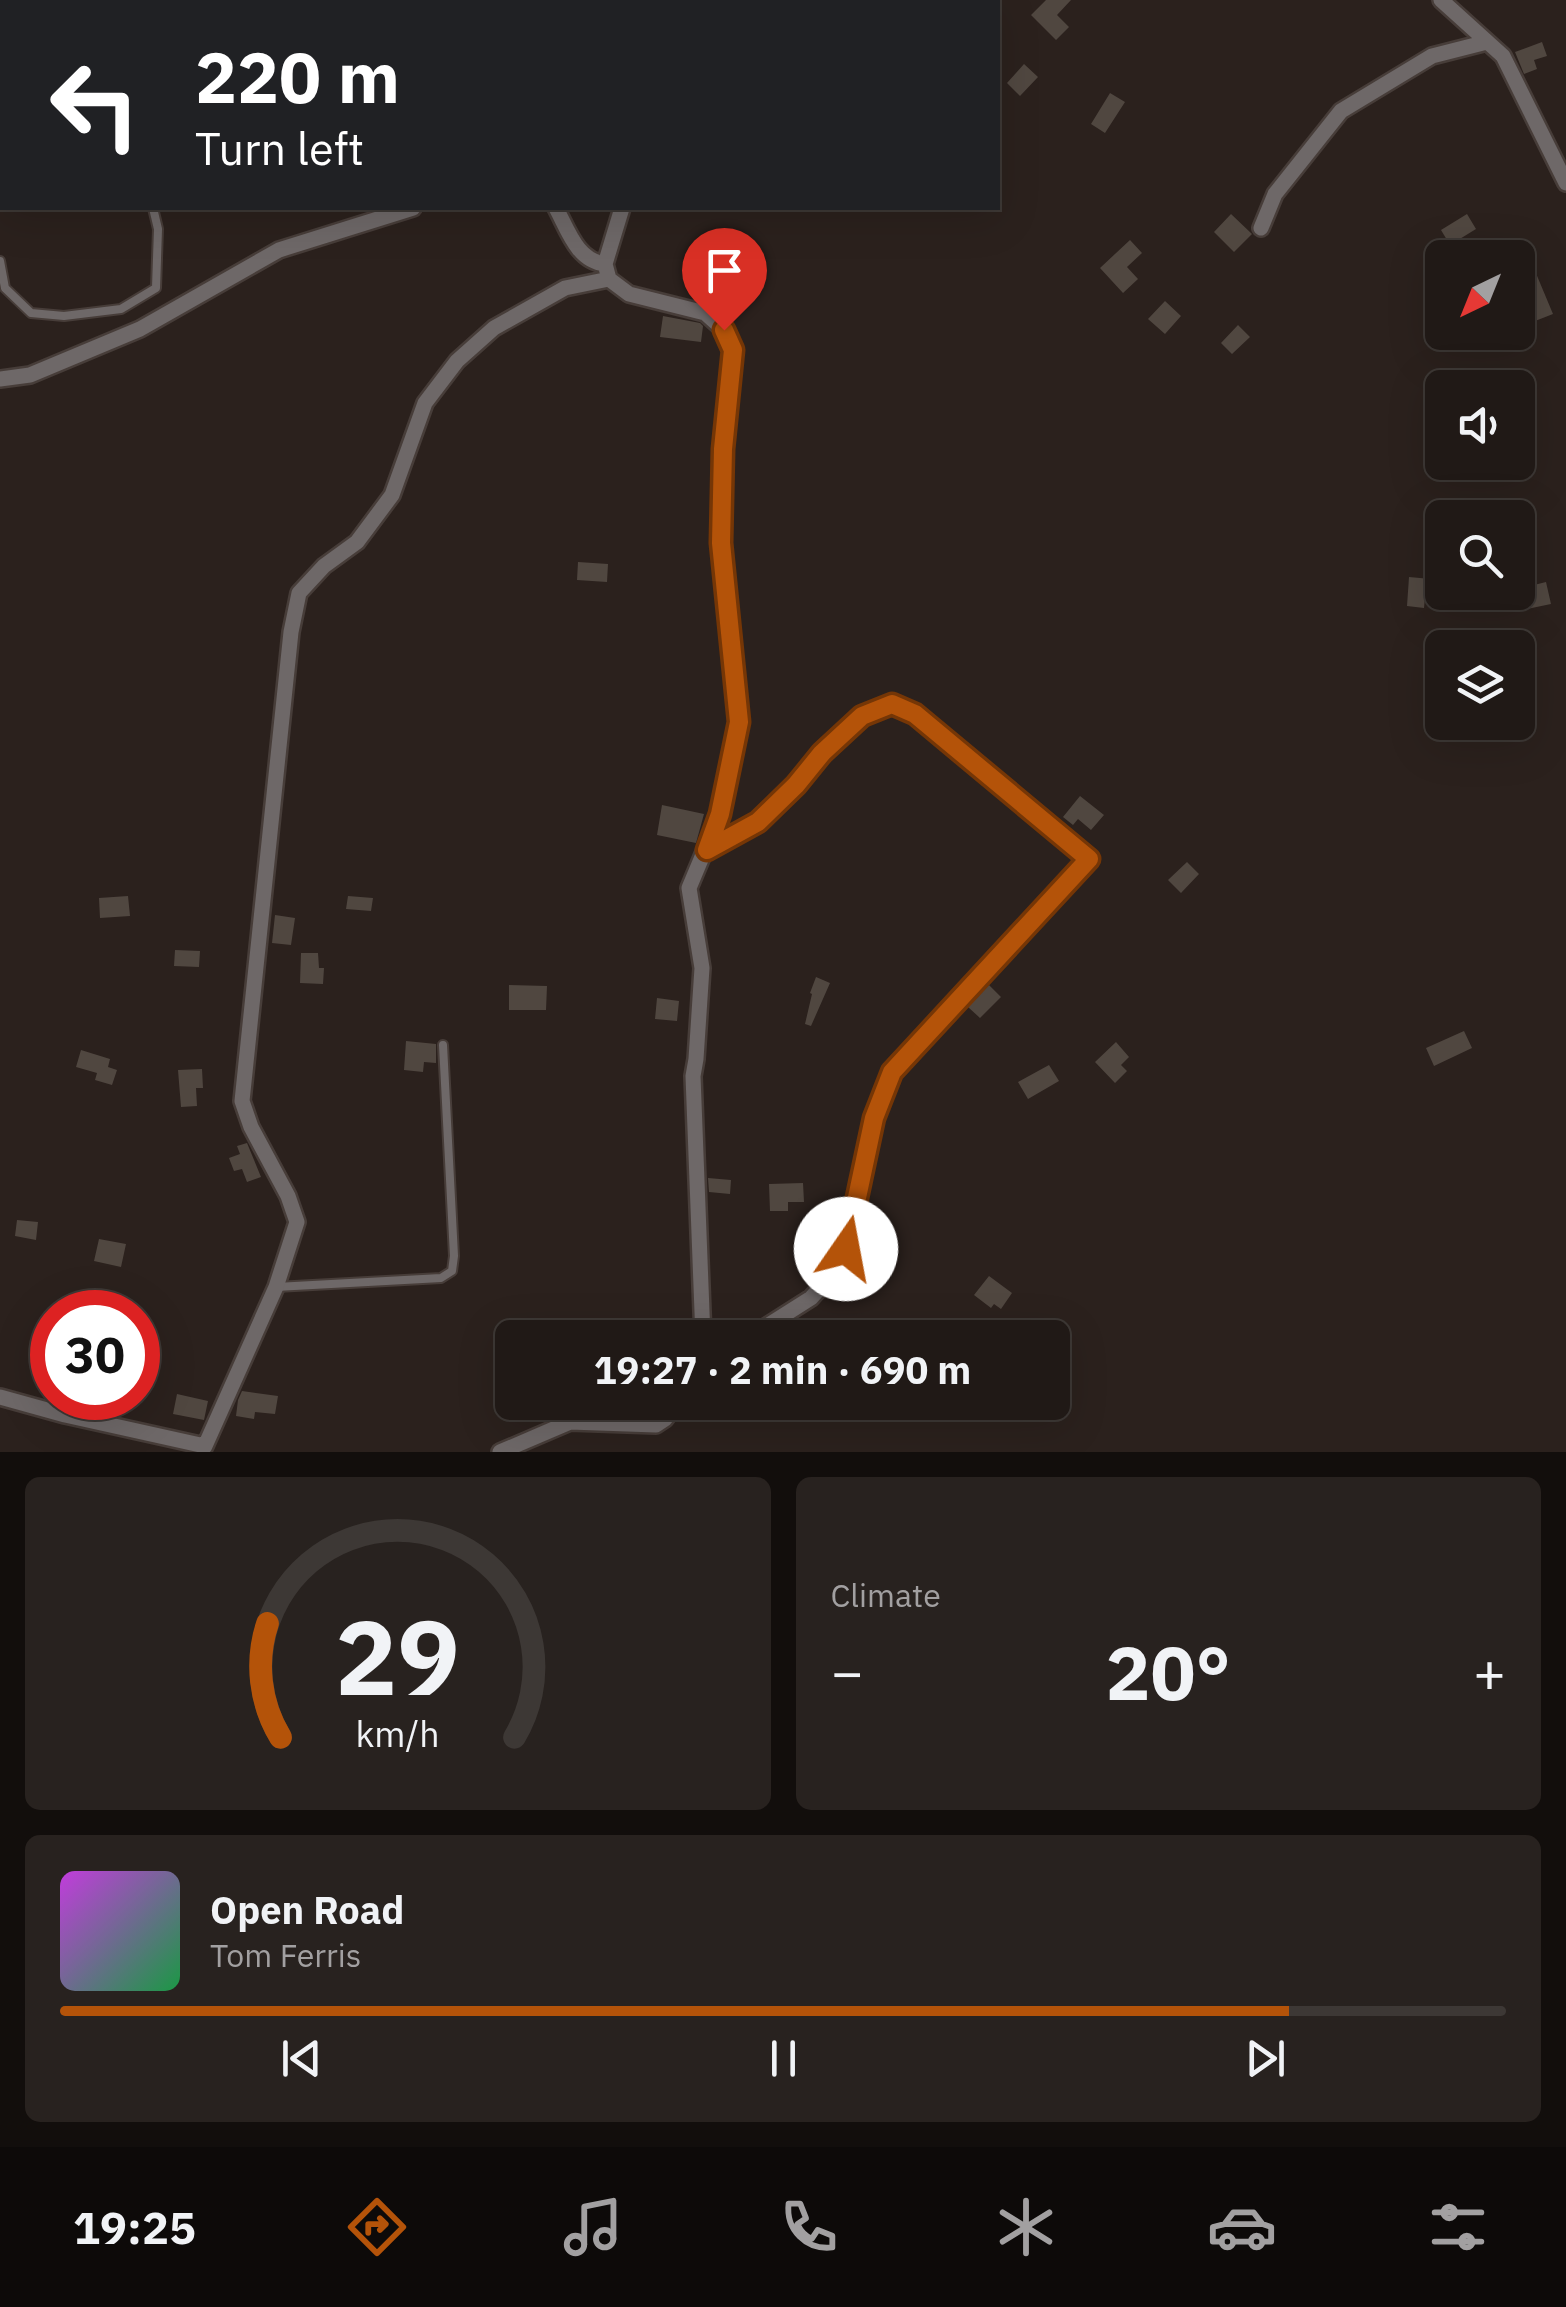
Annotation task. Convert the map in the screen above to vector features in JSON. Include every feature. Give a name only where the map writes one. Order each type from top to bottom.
[{"type":"street","points":[[1441,0],[1503,56],[1566,183]]},
{"type":"street","points":[[1260,228],[1275,194],[1341,111],[1432,56],[1487,42]]},
{"type":"street","points":[[0,379],[30,375],[140,330],[278,250],[407,210]]},
{"type":"street","points":[[557,210],[581,253],[607,271],[629,294],[705,313],[724,330],[733,350],[723,449],[721,543],[739,722],[720,814],[689,888],[702,968],[693,1076],[703,1320]]},
{"type":"street","points":[[607,271],[622,210]]},
{"type":"street","points":[[204,1446],[276,1287],[297,1222],[242,1101],[291,632],[299,593],[324,566],[357,542],[392,496],[425,402],[457,360],[494,328],[566,288],[607,271]]},
{"type":"street","points":[[707,850],[758,822],[862,716],[892,704],[915,714],[1089,859],[892,1072],[874,1118],[846,1249],[829,1278],[811,1298],[776,1320]]},
{"type":"street","points":[[0,1396],[222,1452]]},
{"type":"street","points":[[500,1452],[570,1422],[656,1424],[662,1420]]},
{"type":"lane","points":[[0,261],[5,288],[32,313],[64,316],[121,308],[156,288],[158,230],[153,210]]},
{"type":"lane","points":[[276,1287],[441,1278],[452,1272],[443,1046]]},
{"type":"building","points":[[1046,0],[1071,0],[1057,15],[1069,27],[1056,40],[1031,15]]},
{"type":"building","points":[[1542,42],[1547,56],[1534,60],[1537,69],[1524,74],[1515,52]]},
{"type":"building","points":[[1024,64],[1038,77],[1020,96],[1007,83]]},
{"type":"building","points":[[1110,93],[1125,102],[1105,133],[1091,124]]},
{"type":"building","points":[[1231,214],[1252,234],[1234,252],[1214,232]]},
{"type":"building","points":[[1467,214],[1476,229],[1458,240],[1447,240],[1441,230]]},
{"type":"building","points":[[1130,240],[1142,253],[1127,267],[1138,279],[1123,293],[1100,268]]},
{"type":"building","points":[[1535,271],[1553,314],[1535,321]]},
{"type":"building","points":[[1165,301],[1181,316],[1165,334],[1148,319]]},
{"type":"building","points":[[663,316],[700,323],[701,342],[660,337]]},
{"type":"building","points":[[1238,325],[1250,337],[1232,354],[1221,343]]},
{"type":"building","points":[[578,562],[608,564],[607,582],[577,580]]},
{"type":"building","points":[[1409,577],[1425,578],[1424,608],[1407,606]]},
{"type":"building","points":[[1546,582],[1551,604],[1535,607],[1535,585]]},
{"type":"building","points":[[1080,796],[1104,815],[1091,830],[1078,819],[1073,825],[1063,817]]},
{"type":"building","points":[[662,805],[704,814],[696,843],[657,835]]},
{"type":"building","points":[[1187,862],[1199,874],[1181,893],[1168,880]]},
{"type":"building","points":[[128,896],[130,916],[100,918],[99,898]]},
{"type":"building","points":[[348,896],[373,898],[371,911],[346,909]]},
{"type":"building","points":[[275,915],[295,918],[291,945],[272,943]]},
{"type":"building","points":[[175,950],[200,951],[199,967],[174,966]]},
{"type":"building","points":[[301,953],[318,953],[319,968],[324,968],[323,984],[300,983]]},
{"type":"building","points":[[816,977],[830,983],[811,1026],[805,1024]]},
{"type":"building","points":[[509,985],[547,986],[546,1010],[509,1010]]},
{"type":"building","points":[[989,985],[1001,997],[980,1018],[968,1007]]},
{"type":"building","points":[[657,998],[679,1001],[677,1021],[655,1019]]},
{"type":"building","points":[[1464,1031],[1472,1048],[1434,1066],[1426,1048]]},
{"type":"building","points":[[406,1041],[436,1044],[436,1063],[424,1062],[423,1072],[404,1070]]},
{"type":"building","points":[[1116,1042],[1129,1057],[1121,1065],[1127,1071],[1115,1083],[1095,1062]]},
{"type":"building","points":[[81,1050],[110,1059],[108,1067],[117,1070],[112,1085],[95,1080],[97,1073],[76,1067]]},
{"type":"building","points":[[1049,1065],[1059,1081],[1028,1099],[1018,1082]]},
{"type":"building","points":[[202,1069],[203,1088],[196,1088],[197,1106],[181,1107],[178,1070]]},
{"type":"building","points":[[247,1143],[261,1177],[247,1182],[242,1169],[234,1171],[229,1158],[240,1154],[237,1146]]},
{"type":"building","points":[[708,1178],[731,1180],[730,1194],[709,1192]]},
{"type":"building","points":[[803,1183],[804,1202],[788,1202],[788,1211],[770,1211],[769,1184]]},
{"type":"building","points":[[17,1220],[38,1222],[36,1240],[15,1236]]},
{"type":"building","points":[[99,1239],[126,1244],[121,1267],[94,1261]]},
{"type":"building","points":[[989,1276],[1012,1293],[1001,1309],[994,1304],[991,1308],[974,1295]]},
{"type":"building","points":[[242,1391],[278,1396],[275,1414],[255,1412],[254,1419],[236,1416]]},
{"type":"building","points":[[177,1394],[208,1401],[204,1420],[173,1414]]},
{"type":"route","points":[[724,330],[733,350],[723,449],[721,543],[739,722],[720,814],[707,850],[758,822],[862,716],[892,704],[915,714],[1089,859],[892,1072],[874,1118],[846,1249]]}]
